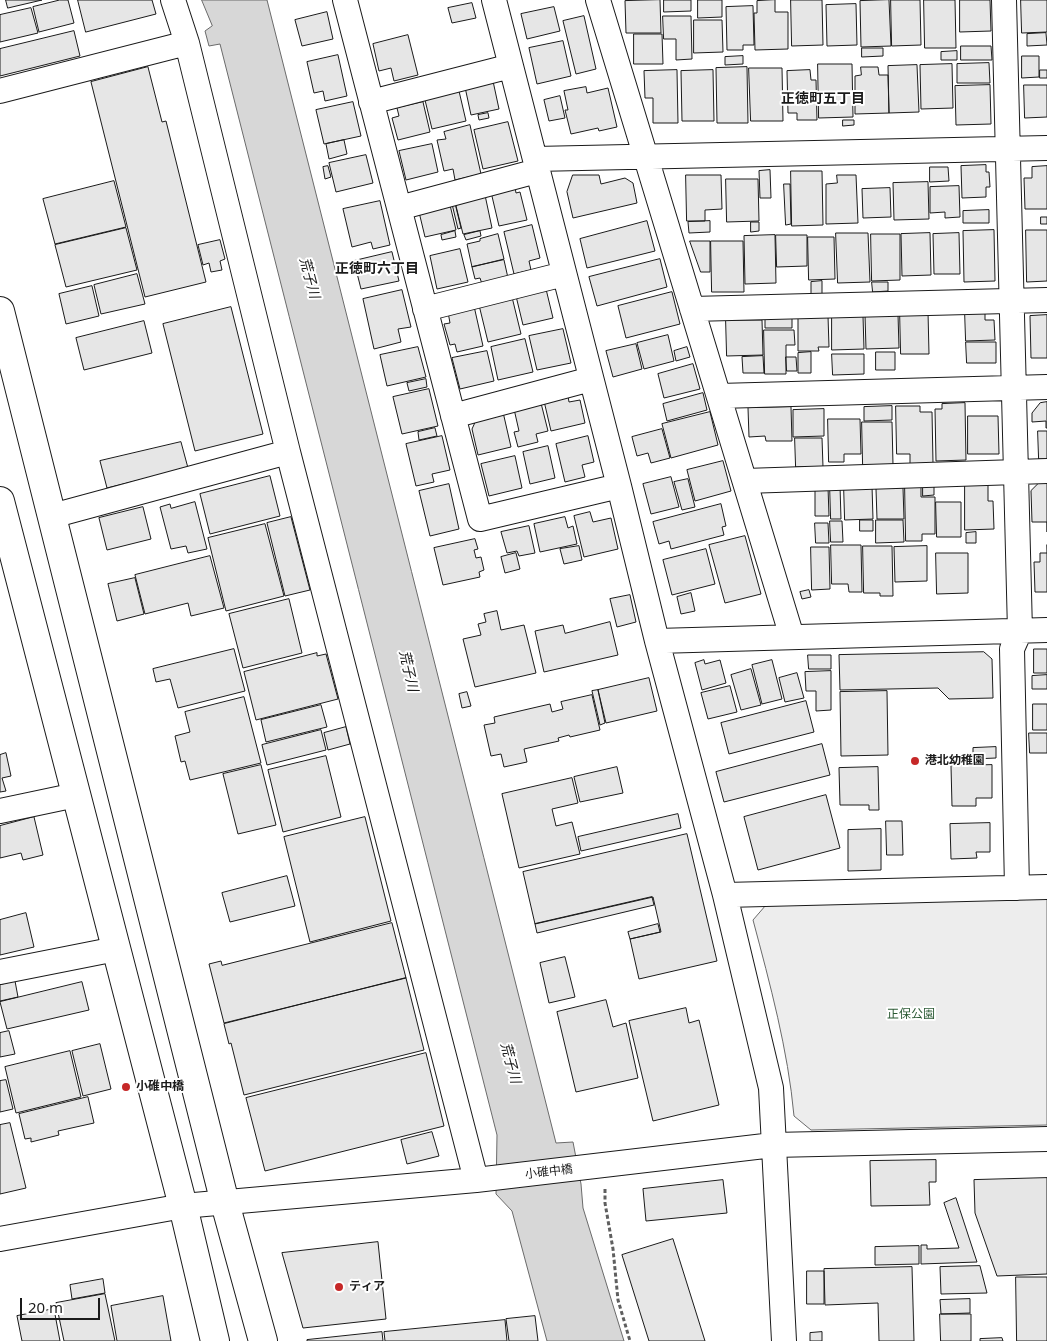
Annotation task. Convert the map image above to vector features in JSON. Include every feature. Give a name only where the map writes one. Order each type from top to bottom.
[{"type":"street","points":[[173,0],[187,43],[288,452],[487,1179]]},
{"type":"street","points":[[345,0],[480,518],[619,486]]},
{"type":"street","points":[[494,0],[619,486],[657,642],[724,895],[771,1088],[784,1341]]},
{"type":"street","points":[[598,0],[792,638]]},
{"type":"street","points":[[1004,0],[1020,631],[1012,649],[1017,888]]},
{"type":"street","points":[[0,91],[187,43]]},
{"type":"street","points":[[371,102],[511,66]]},
{"type":"street","points":[[399,208],[536,165],[646,157],[1047,148]]},
{"type":"street","points":[[425,308],[564,274]]},
{"type":"street","points":[[692,308],[1047,300]]},
{"type":"street","points":[[0,311],[225,1204],[263,1341]]},
{"type":"street","points":[[453,416],[591,379]]},
{"type":"street","points":[[719,396],[1047,387]]},
{"type":"street","points":[[52,516],[288,452]]},
{"type":"street","points":[[744,480],[1047,471]]},
{"type":"street","points":[[0,501],[3,529],[76,795],[215,1341]]},
{"type":"street","points":[[657,642],[1047,630]]},
{"type":"street","points":[[0,811],[76,795]]},
{"type":"street","points":[[724,895],[1047,887]]},
{"type":"street","points":[[0,972],[116,949]]},
{"type":"street","name":"小碓中橋","points":[[0,1239],[182,1206],[225,1204],[487,1179],[773,1145],[1047,1139]]},
{"type":"path","points":[[602,1166],[618,1300],[630,1341]]},
{"type":"green space","name":"正保公園","points":[[1047,898],[1047,1125],[811,1130],[794,1116],[783,1042],[753,920],[766,905]]},
{"type":"water","name":"荒子川","points":[[202,0],[267,0],[556,1143],[573,1142],[581,1184],[583,1208],[624,1341],[547,1341],[512,1211],[496,1194],[497,1135],[220,44],[209,46],[205,31],[212,26]]},
{"type":"building","points":[[6,0],[42,0],[8,8]]},
{"type":"building","points":[[60,0],[68,0],[74,23],[39,32],[33,7]]},
{"type":"building","points":[[78,0],[152,0],[156,14],[86,32]]},
{"type":"building","points":[[660,0],[661,33],[626,33],[625,1]]},
{"type":"building","points":[[664,0],[691,0],[691,11],[664,12]]},
{"type":"building","points":[[698,0],[722,0],[722,17],[698,18]]},
{"type":"building","points":[[775,0],[775,12],[788,12],[788,49],[755,50],[754,13],[757,13],[757,1]]},
{"type":"building","points":[[791,0],[822,0],[823,45],[792,46]]},
{"type":"building","points":[[889,0],[891,46],[861,47],[860,1]]},
{"type":"building","points":[[891,0],[920,0],[921,45],[892,46]]},
{"type":"building","points":[[924,0],[955,0],[956,48],[925,48]]},
{"type":"building","points":[[960,0],[990,0],[991,31],[960,32]]},
{"type":"building","points":[[1021,0],[1047,0],[1047,32],[1022,33]]},
{"type":"building","points":[[472,3],[476,18],[452,23],[448,8]]},
{"type":"building","points":[[856,4],[857,45],[827,46],[826,5]]},
{"type":"building","points":[[753,6],[754,45],[743,45],[743,50],[727,50],[726,7]]},
{"type":"building","points":[[554,7],[560,31],[527,39],[521,14]]},
{"type":"building","points":[[31,8],[38,33],[0,42],[0,15]]},
{"type":"building","points":[[327,12],[333,39],[302,46],[295,20]]},
{"type":"building","points":[[584,16],[596,69],[576,74],[563,21]]},
{"type":"building","points":[[663,16],[691,16],[692,59],[676,60],[676,39],[664,39]]},
{"type":"building","points":[[694,20],[722,20],[723,52],[694,53]]},
{"type":"building","points":[[74,31],[80,56],[0,76],[0,49]]},
{"type":"building","points":[[1046,33],[1047,45],[1027,46],[1027,34]]},
{"type":"building","points":[[634,34],[662,34],[663,64],[634,64]]},
{"type":"building","points":[[408,35],[418,75],[394,81],[391,68],[379,71],[373,44]]},
{"type":"building","points":[[563,41],[571,76],[537,84],[529,48]]},
{"type":"building","points":[[961,46],[991,46],[992,60],[961,60]]},
{"type":"building","points":[[862,48],[883,48],[883,56],[862,57]]},
{"type":"building","points":[[957,51],[957,60],[941,60],[941,52]]},
{"type":"building","points":[[338,55],[347,96],[325,101],[323,91],[314,93],[307,62]]},
{"type":"building","points":[[743,56],[743,64],[725,65],[725,57]]},
{"type":"building","points":[[1022,56],[1039,56],[1039,77],[1022,78]]},
{"type":"building","points":[[989,63],[990,83],[957,83],[957,64]]},
{"type":"building","points":[[818,64],[852,64],[853,117],[819,118]]},
{"type":"building","points":[[952,64],[953,108],[921,109],[920,65]]},
{"type":"building","points":[[917,65],[919,112],[889,113],[888,66]]},
{"type":"building","points":[[148,67],[162,122],[166,121],[206,282],[145,297],[91,82]]},
{"type":"building","points":[[747,67],[748,123],[717,123],[716,68]]},
{"type":"building","points":[[861,67],[878,67],[879,75],[888,75],[889,113],[855,114],[855,76],[861,75]]},
{"type":"building","points":[[749,68],[782,68],[783,121],[751,121]]},
{"type":"building","points":[[677,70],[678,123],[653,123],[653,98],[645,98],[644,71]]},
{"type":"building","points":[[713,70],[714,121],[682,121],[681,71]]},
{"type":"building","points":[[810,70],[811,80],[816,80],[817,120],[797,120],[797,113],[788,113],[787,71]]},
{"type":"building","points":[[1040,70],[1047,70],[1047,78],[1040,78]]},
{"type":"building","points":[[493,81],[499,109],[471,115],[465,87]]},
{"type":"building","points":[[990,85],[991,124],[956,125],[955,86]]},
{"type":"building","points":[[1024,85],[1047,85],[1047,117],[1025,118]]},
{"type":"building","points":[[586,87],[587,93],[608,88],[617,127],[599,131],[598,128],[571,134],[565,110],[568,110],[564,91]]},
{"type":"building","points":[[459,91],[466,121],[432,129],[425,100]]},
{"type":"building","points":[[560,96],[565,118],[549,121],[544,100]]},
{"type":"building","points":[[353,102],[361,136],[324,144],[316,110]]},
{"type":"building","points":[[423,102],[430,132],[398,140],[392,118],[399,116],[397,108]]},
{"type":"building","points":[[488,113],[489,118],[479,120],[478,115]]},
{"type":"building","points":[[843,120],[854,120],[854,125],[843,126]]},
{"type":"building","points":[[508,122],[518,161],[483,169],[474,130]]},
{"type":"building","points":[[470,125],[481,174],[455,180],[453,169],[444,171],[437,140],[446,139],[444,132]]},
{"type":"building","points":[[344,140],[347,154],[329,159],[326,144]]},
{"type":"building","points":[[432,144],[438,172],[406,180],[399,151]]},
{"type":"building","points":[[366,155],[373,183],[336,192],[329,163]]},
{"type":"building","points":[[986,165],[986,172],[989,172],[990,187],[986,187],[986,197],[962,198],[961,166]]},
{"type":"building","points":[[328,166],[331,177],[325,179],[323,167]]},
{"type":"building","points":[[1047,166],[1047,209],[1025,209],[1024,178],[1032,178],[1032,167]]},
{"type":"building","points":[[930,167],[948,167],[949,181],[930,182]]},
{"type":"building","points":[[770,170],[771,198],[760,198],[759,171]]},
{"type":"building","points":[[791,171],[822,171],[823,225],[792,226]]},
{"type":"building","points":[[573,175],[599,175],[601,184],[625,178],[633,183],[637,203],[573,218],[567,192]]},
{"type":"building","points":[[686,175],[721,175],[722,209],[705,210],[705,221],[687,221]]},
{"type":"building","points":[[837,175],[856,175],[858,223],[826,224],[826,184],[837,183]]},
{"type":"building","points":[[726,179],[758,179],[759,221],[727,222]]},
{"type":"building","points":[[114,181],[126,227],[55,244],[43,199]]},
{"type":"building","points":[[928,182],[929,219],[894,220],[893,183]]},
{"type":"building","points":[[784,184],[790,184],[791,224],[786,225]]},
{"type":"building","points":[[959,186],[960,217],[945,218],[945,212],[930,213],[930,187]]},
{"type":"building","points":[[515,187],[516,193],[520,192],[527,220],[499,226],[491,192]]},
{"type":"building","points":[[890,188],[891,217],[863,218],[862,189]]},
{"type":"building","points":[[485,195],[492,228],[463,234],[455,202]]},
{"type":"building","points":[[380,201],[390,245],[373,249],[371,242],[352,247],[343,209]]},
{"type":"building","points":[[455,203],[461,228],[458,229],[452,204]]},
{"type":"building","points":[[450,205],[456,230],[425,237],[419,212]]},
{"type":"building","points":[[989,210],[989,223],[963,223],[963,211]]},
{"type":"building","points":[[1041,217],[1047,217],[1047,224],[1041,224]]},
{"type":"building","points":[[647,221],[655,251],[587,268],[580,239]]},
{"type":"building","points":[[710,221],[710,232],[689,233],[688,222]]},
{"type":"building","points":[[751,222],[759,222],[759,231],[751,232]]},
{"type":"building","points":[[532,225],[540,258],[529,261],[531,270],[514,274],[504,232]]},
{"type":"building","points":[[126,228],[137,270],[66,287],[55,245]]},
{"type":"building","points":[[994,230],[995,281],[964,282],[963,231]]},
{"type":"building","points":[[1026,230],[1047,230],[1047,281],[1027,282]]},
{"type":"building","points":[[455,231],[456,237],[442,240],[441,235]]},
{"type":"building","points":[[480,231],[481,236],[466,240],[464,235]]},
{"type":"building","points":[[836,233],[868,233],[870,282],[838,283]]},
{"type":"building","points":[[930,233],[931,275],[902,276],[901,234]]},
{"type":"building","points":[[959,233],[960,274],[934,274],[933,234]]},
{"type":"building","points":[[498,234],[504,259],[472,267],[467,244]]},
{"type":"building","points":[[871,234],[900,234],[900,280],[872,281]]},
{"type":"building","points":[[775,235],[776,283],[745,284],[744,236]]},
{"type":"building","points":[[776,235],[807,235],[807,266],[777,267]]},
{"type":"building","points":[[808,237],[834,237],[835,279],[809,280]]},
{"type":"building","points":[[220,240],[225,259],[220,261],[222,270],[211,272],[209,263],[203,265],[198,245]]},
{"type":"building","points":[[690,241],[710,241],[710,272],[701,272]]},
{"type":"building","points":[[711,241],[743,241],[744,292],[712,292]]},
{"type":"building","points":[[460,249],[468,282],[437,289],[430,256]]},
{"type":"building","points":[[392,252],[399,281],[361,289],[354,261]]},
{"type":"building","points":[[660,259],[667,287],[597,306],[589,277]]},
{"type":"building","points":[[504,260],[508,278],[482,284],[480,278],[475,279],[472,267]]},
{"type":"building","points":[[137,274],[145,304],[101,314],[94,285]]},
{"type":"building","points":[[822,281],[822,296],[811,296],[811,282]]},
{"type":"building","points":[[872,282],[888,282],[888,291],[873,292]]},
{"type":"building","points":[[92,286],[99,316],[66,324],[59,294]]},
{"type":"building","points":[[546,289],[553,318],[523,325],[516,296]]},
{"type":"building","points":[[402,290],[411,327],[398,329],[401,342],[374,349],[363,299]]},
{"type":"building","points":[[672,292],[680,324],[626,338],[618,306]]},
{"type":"building","points":[[512,297],[521,334],[488,342],[479,305]]},
{"type":"building","points":[[474,306],[483,346],[457,352],[455,344],[450,345],[444,324],[450,323],[448,312]]},
{"type":"building","points":[[231,307],[263,434],[195,451],[163,324]]},
{"type":"building","points":[[900,312],[928,312],[929,354],[901,354]]},
{"type":"building","points":[[965,312],[985,312],[985,320],[994,320],[995,340],[966,341]]},
{"type":"building","points":[[898,314],[899,348],[866,349],[865,315]]},
{"type":"building","points":[[1047,315],[1047,358],[1031,358],[1030,316]]},
{"type":"building","points":[[828,316],[829,347],[818,347],[819,351],[798,351],[798,317]]},
{"type":"building","points":[[832,316],[863,316],[864,349],[832,350]]},
{"type":"building","points":[[792,317],[792,328],[765,328],[765,318]]},
{"type":"building","points":[[726,320],[762,320],[763,355],[727,356]]},
{"type":"building","points":[[144,321],[152,353],[84,370],[76,338]]},
{"type":"building","points":[[563,329],[571,363],[537,370],[529,336]]},
{"type":"building","points":[[764,330],[794,330],[795,345],[786,345],[786,374],[765,374]]},
{"type":"building","points":[[668,335],[674,361],[644,369],[637,343]]},
{"type":"building","points":[[525,339],[533,372],[498,380],[491,347]]},
{"type":"building","points":[[966,342],[996,342],[996,363],[967,363]]},
{"type":"building","points":[[636,344],[642,369],[613,377],[606,351]]},
{"type":"building","points":[[418,347],[426,377],[387,386],[380,355]]},
{"type":"building","points":[[687,347],[690,357],[676,361],[674,351]]},
{"type":"building","points":[[487,351],[494,381],[460,389],[452,358]]},
{"type":"building","points":[[811,352],[811,373],[798,373],[798,353]]},
{"type":"building","points":[[876,352],[895,352],[895,370],[876,370]]},
{"type":"building","points":[[832,354],[864,354],[864,374],[833,375]]},
{"type":"building","points":[[763,356],[764,373],[743,373],[742,357]]},
{"type":"building","points":[[786,357],[796,357],[797,371],[787,371]]},
{"type":"building","points":[[693,364],[700,389],[664,398],[658,374]]},
{"type":"building","points":[[426,379],[427,387],[409,391],[407,383]]},
{"type":"building","points":[[429,389],[438,426],[402,434],[393,397]]},
{"type":"building","points":[[703,393],[707,410],[667,421],[663,404]]},
{"type":"building","points":[[568,396],[569,402],[580,400],[585,423],[551,431],[544,401]]},
{"type":"building","points":[[1047,402],[1046,428],[1046,421],[1032,422],[1032,413],[1040,403]]},
{"type":"building","points":[[541,403],[548,431],[536,434],[538,442],[518,447],[514,432],[519,431],[514,409]]},
{"type":"building","points":[[965,403],[966,460],[936,461],[935,409],[942,409],[942,404]]},
{"type":"building","points":[[892,406],[892,420],[864,421],[864,407]]},
{"type":"building","points":[[896,406],[920,406],[920,412],[932,412],[933,463],[910,464],[910,454],[897,454]]},
{"type":"building","points":[[791,407],[792,441],[766,441],[765,436],[749,437],[748,408]]},
{"type":"building","points":[[824,409],[824,436],[793,437],[793,410]]},
{"type":"building","points":[[503,412],[511,447],[478,455],[472,429],[477,418]]},
{"type":"building","points":[[710,412],[718,445],[671,458],[662,424]]},
{"type":"building","points":[[968,416],[998,416],[999,454],[968,454]]},
{"type":"building","points":[[828,419],[860,419],[861,454],[844,454],[844,462],[829,462]]},
{"type":"building","points":[[862,422],[892,422],[893,465],[863,465]]},
{"type":"building","points":[[435,428],[437,436],[419,440],[418,432]]},
{"type":"building","points":[[662,429],[670,458],[651,463],[648,453],[637,456],[632,437]]},
{"type":"building","points":[[1038,431],[1047,431],[1047,459],[1039,459]]},
{"type":"building","points":[[442,436],[450,470],[432,474],[434,482],[416,486],[406,444]]},
{"type":"building","points":[[588,436],[594,462],[582,465],[585,477],[565,482],[556,444]]},
{"type":"building","points":[[795,438],[822,438],[823,467],[796,467]]},
{"type":"building","points":[[181,442],[188,468],[107,488],[100,461]]},
{"type":"building","points":[[548,446],[555,478],[530,484],[523,452]]},
{"type":"building","points":[[515,456],[522,488],[489,496],[481,464]]},
{"type":"building","points":[[723,461],[731,491],[695,501],[687,470]]},
{"type":"building","points":[[270,476],[280,516],[210,534],[200,494]]},
{"type":"building","points":[[671,477],[679,507],[651,514],[643,484]]},
{"type":"building","points":[[688,479],[695,507],[682,510],[674,482]]},
{"type":"building","points":[[1042,480],[1047,480],[1047,522],[1032,522],[1031,491]]},
{"type":"building","points":[[923,481],[934,481],[934,495],[923,496]]},
{"type":"building","points":[[965,482],[988,482],[988,501],[993,501],[994,529],[965,530]]},
{"type":"building","points":[[449,484],[459,529],[430,536],[419,491]]},
{"type":"building","points":[[830,486],[840,486],[841,519],[831,519]]},
{"type":"building","points":[[844,486],[872,486],[873,519],[845,520]]},
{"type":"building","points":[[905,486],[921,486],[921,497],[935,497],[935,534],[922,534],[922,541],[906,541]]},
{"type":"building","points":[[828,487],[829,516],[815,516],[815,488]]},
{"type":"building","points":[[903,488],[904,519],[877,519],[876,489]]},
{"type":"building","points":[[195,502],[207,549],[188,553],[186,546],[171,549],[160,507],[170,504],[171,508]]},
{"type":"building","points":[[936,502],[961,502],[961,537],[937,537]]},
{"type":"building","points":[[721,504],[726,526],[722,527],[724,535],[671,549],[669,541],[659,544],[653,522]]},
{"type":"building","points":[[143,507],[151,539],[107,550],[99,518]]},
{"type":"building","points":[[590,512],[593,522],[611,518],[618,549],[584,557],[574,516]]},
{"type":"building","points":[[291,517],[310,590],[285,596],[267,523]]},
{"type":"building","points":[[565,517],[568,528],[573,526],[577,544],[540,552],[534,524]]},
{"type":"building","points":[[860,520],[873,520],[873,531],[860,531]]},
{"type":"building","points":[[876,520],[903,520],[904,542],[876,543]]},
{"type":"building","points":[[830,521],[842,521],[843,542],[831,542]]},
{"type":"building","points":[[815,523],[828,523],[829,543],[816,543]]},
{"type":"building","points":[[265,524],[284,596],[226,611],[208,538]]},
{"type":"building","points":[[529,526],[535,553],[519,556],[517,551],[507,553],[501,532]]},
{"type":"building","points":[[976,532],[976,543],[966,543],[966,533]]},
{"type":"building","points":[[745,536],[761,594],[725,603],[709,545]]},
{"type":"building","points":[[475,539],[478,549],[474,550],[476,558],[481,557],[484,570],[479,572],[480,577],[443,585],[434,548]]},
{"type":"building","points":[[831,545],[861,545],[862,592],[849,592],[848,584],[832,584]]},
{"type":"building","points":[[579,546],[582,560],[564,564],[560,549]]},
{"type":"building","points":[[863,546],[892,546],[893,596],[880,596],[880,593],[864,593]]},
{"type":"building","points":[[927,546],[927,581],[895,582],[894,547]]},
{"type":"building","points":[[811,547],[829,547],[830,589],[812,590]]},
{"type":"building","points":[[706,549],[715,584],[672,595],[663,560]]},
{"type":"building","points":[[516,553],[520,569],[505,573],[501,557]]},
{"type":"building","points":[[936,553],[968,553],[968,593],[937,594]]},
{"type":"building","points":[[1040,553],[1047,553],[1047,592],[1035,592],[1034,562],[1040,562]]},
{"type":"building","points":[[210,556],[224,608],[191,616],[188,603],[145,614],[135,575]]},
{"type":"building","points":[[135,578],[144,614],[117,621],[108,584]]},
{"type":"building","points":[[809,590],[811,597],[802,599],[800,592]]},
{"type":"building","points":[[691,593],[695,611],[681,614],[677,597]]},
{"type":"building","points":[[630,595],[636,622],[617,627],[610,599]]},
{"type":"building","points":[[289,599],[302,653],[243,668],[229,614]]},
{"type":"building","points":[[497,611],[501,630],[524,625],[536,673],[475,687],[463,639],[481,635],[478,624],[486,622],[484,614]]},
{"type":"building","points":[[610,622],[618,655],[544,672],[535,631],[563,625],[565,633]]},
{"type":"building","points":[[234,649],[245,691],[178,708],[170,679],[156,682],[153,669]]},
{"type":"building","points":[[1034,649],[1047,649],[1047,673],[1034,673]]},
{"type":"building","points":[[984,652],[992,659],[993,698],[949,699],[938,688],[840,690],[839,655]]},
{"type":"building","points":[[317,653],[317,656],[326,654],[338,699],[256,720],[244,672]]},
{"type":"building","points":[[808,655],[831,655],[831,669],[809,669]]},
{"type":"building","points":[[704,660],[705,664],[720,660],[726,683],[702,690],[695,663]]},
{"type":"building","points":[[772,660],[782,699],[762,704],[752,665]]},
{"type":"building","points":[[751,669],[761,705],[741,710],[731,675]]},
{"type":"building","points":[[831,671],[831,710],[816,711],[816,691],[806,691],[805,672]]},
{"type":"building","points":[[797,673],[804,698],[785,702],[779,678]]},
{"type":"building","points":[[1047,675],[1047,689],[1032,689],[1032,676]]},
{"type":"building","points":[[649,678],[657,711],[606,723],[598,690]]},
{"type":"building","points":[[730,686],[737,712],[708,719],[701,693]]},
{"type":"building","points":[[598,690],[605,723],[600,725],[592,691]]},
{"type":"building","points":[[887,691],[888,755],[841,756],[840,692]]},
{"type":"building","points":[[467,692],[471,706],[462,708],[459,694]]},
{"type":"building","points":[[592,695],[600,730],[570,737],[569,735],[558,738],[559,741],[524,749],[527,762],[504,767],[501,754],[491,756],[484,725],[495,723],[494,717],[550,704],[552,712],[563,709],[561,702]]},
{"type":"building","points":[[244,697],[261,763],[190,780],[185,761],[181,762],[175,736],[190,732],[185,712]]},
{"type":"building","points":[[806,701],[814,732],[729,754],[721,723]]},
{"type":"building","points":[[1033,704],[1047,704],[1047,730],[1033,730]]},
{"type":"building","points":[[321,705],[327,727],[266,742],[261,720]]},
{"type":"building","points":[[346,727],[350,744],[328,750],[324,733]]},
{"type":"building","points":[[321,730],[326,750],[267,765],[262,745]]},
{"type":"building","points":[[1029,733],[1047,733],[1047,753],[1030,753]]},
{"type":"building","points":[[822,744],[830,775],[724,802],[716,772]]},
{"type":"building","points":[[996,747],[996,758],[973,759],[973,748]]},
{"type":"building","points":[[6,753],[11,776],[2,778],[6,791],[0,792],[0,755]]},
{"type":"building","points":[[326,756],[341,817],[283,832],[268,770]]},
{"type":"building","points":[[261,765],[276,825],[238,834],[223,774]]},
{"type":"building","points":[[992,765],[992,798],[976,798],[976,806],[952,806],[951,766]]},
{"type":"building","points":[[617,767],[623,793],[580,802],[574,777]]},
{"type":"building","points":[[878,767],[879,810],[869,810],[869,805],[840,805],[839,768]]},
{"type":"building","points":[[572,778],[578,803],[552,809],[556,826],[572,822],[580,854],[519,868],[502,794]]},
{"type":"building","points":[[826,795],[840,848],[758,870],[744,817]]},
{"type":"building","points":[[678,814],[681,828],[581,851],[578,837]]},
{"type":"building","points":[[34,817],[43,855],[23,860],[21,853],[0,858],[0,826]]},
{"type":"building","points":[[365,817],[391,921],[310,942],[284,837]]},
{"type":"building","points":[[886,821],[902,821],[903,855],[887,855]]},
{"type":"building","points":[[990,823],[990,852],[976,852],[977,858],[951,859],[950,824]]},
{"type":"building","points":[[881,829],[881,870],[848,871],[848,830]]},
{"type":"building","points":[[687,834],[717,961],[639,979],[630,939],[661,932],[653,897],[535,924],[523,872]]},
{"type":"building","points":[[287,876],[295,906],[230,922],[222,893]]},
{"type":"building","points":[[652,897],[654,905],[537,933],[535,924]]},
{"type":"building","points":[[26,913],[34,947],[0,955],[0,920]]},
{"type":"building","points":[[392,923],[406,978],[224,1023],[209,964],[221,961],[222,965]]},
{"type":"building","points":[[658,924],[660,932],[630,939],[628,932]]},
{"type":"building","points":[[565,957],[575,997],[549,1003],[540,963]]},
{"type":"building","points":[[406,978],[424,1050],[244,1095],[231,1043],[229,1044],[224,1024]]},
{"type":"building","points":[[15,981],[18,997],[0,1001],[0,985]]},
{"type":"building","points":[[82,982],[89,1010],[7,1029],[0,1002]]},
{"type":"building","points":[[606,1000],[613,1027],[626,1023],[638,1078],[576,1092],[557,1012]]},
{"type":"building","points":[[686,1008],[689,1023],[699,1020],[719,1105],[653,1121],[629,1021]]},
{"type":"building","points":[[9,1031],[15,1054],[0,1057],[0,1033]]},
{"type":"building","points":[[100,1044],[111,1089],[83,1096],[72,1051]]},
{"type":"building","points":[[70,1051],[81,1097],[16,1113],[5,1067]]},
{"type":"building","points":[[426,1053],[444,1126],[265,1171],[246,1098]]},
{"type":"building","points":[[6,1080],[13,1109],[0,1112],[0,1081]]},
{"type":"building","points":[[88,1097],[94,1123],[58,1131],[59,1135],[31,1142],[31,1138],[25,1139],[19,1114]]},
{"type":"building","points":[[10,1123],[26,1188],[0,1194],[0,1125]]},
{"type":"building","points":[[432,1132],[439,1156],[407,1164],[401,1140]]},
{"type":"building","points":[[936,1160],[936,1182],[929,1182],[930,1205],[871,1206],[870,1161]]},
{"type":"building","points":[[1047,1178],[1047,1274],[997,1276],[975,1213],[974,1180]]},
{"type":"building","points":[[723,1180],[727,1213],[646,1221],[643,1189]]},
{"type":"building","points":[[956,1198],[977,1262],[921,1264],[921,1245],[927,1245],[927,1249],[959,1248],[944,1203]]},
{"type":"building","points":[[673,1239],[705,1341],[649,1341],[622,1255]]},
{"type":"building","points":[[378,1242],[386,1319],[303,1328],[282,1253]]},
{"type":"building","points":[[919,1246],[919,1264],[875,1265],[875,1247]]},
{"type":"building","points":[[980,1266],[987,1293],[941,1294],[940,1267]]},
{"type":"building","points":[[912,1267],[914,1341],[879,1341],[878,1303],[825,1305],[824,1269]]},
{"type":"building","points":[[807,1271],[824,1271],[824,1304],[807,1304]]},
{"type":"building","points":[[1016,1277],[1047,1277],[1047,1341],[1017,1341]]},
{"type":"building","points":[[103,1279],[105,1293],[72,1299],[70,1285]]},
{"type":"building","points":[[105,1294],[115,1341],[64,1341],[56,1303]]},
{"type":"building","points":[[163,1296],[171,1341],[117,1341],[111,1306]]},
{"type":"building","points":[[970,1299],[970,1313],[941,1314],[940,1300]]},
{"type":"building","points":[[54,1309],[60,1341],[22,1341],[17,1316]]},
{"type":"building","points":[[940,1314],[971,1314],[971,1341],[941,1341]]},
{"type":"building","points":[[535,1316],[538,1341],[509,1341],[506,1319]]},
{"type":"building","points":[[505,1320],[507,1341],[385,1341],[384,1332]]},
{"type":"building","points":[[382,1332],[383,1341],[307,1341],[307,1340]]},
{"type":"building","points":[[822,1332],[822,1341],[810,1341],[810,1333]]},
{"type":"building","points":[[1002,1338],[1003,1341],[980,1341],[980,1339]]},
{"type":"place","name":"港北幼稚園","points":[[915,761]]},
{"type":"place","name":"小碓中橋","points":[[126,1087]]},
{"type":"place","name":"ティア","points":[[339,1287]]},
{"type":"district","name":"正徳町五丁目","points":[[823,99]]},
{"type":"district","name":"正徳町六丁目","points":[[377,269]]}]
